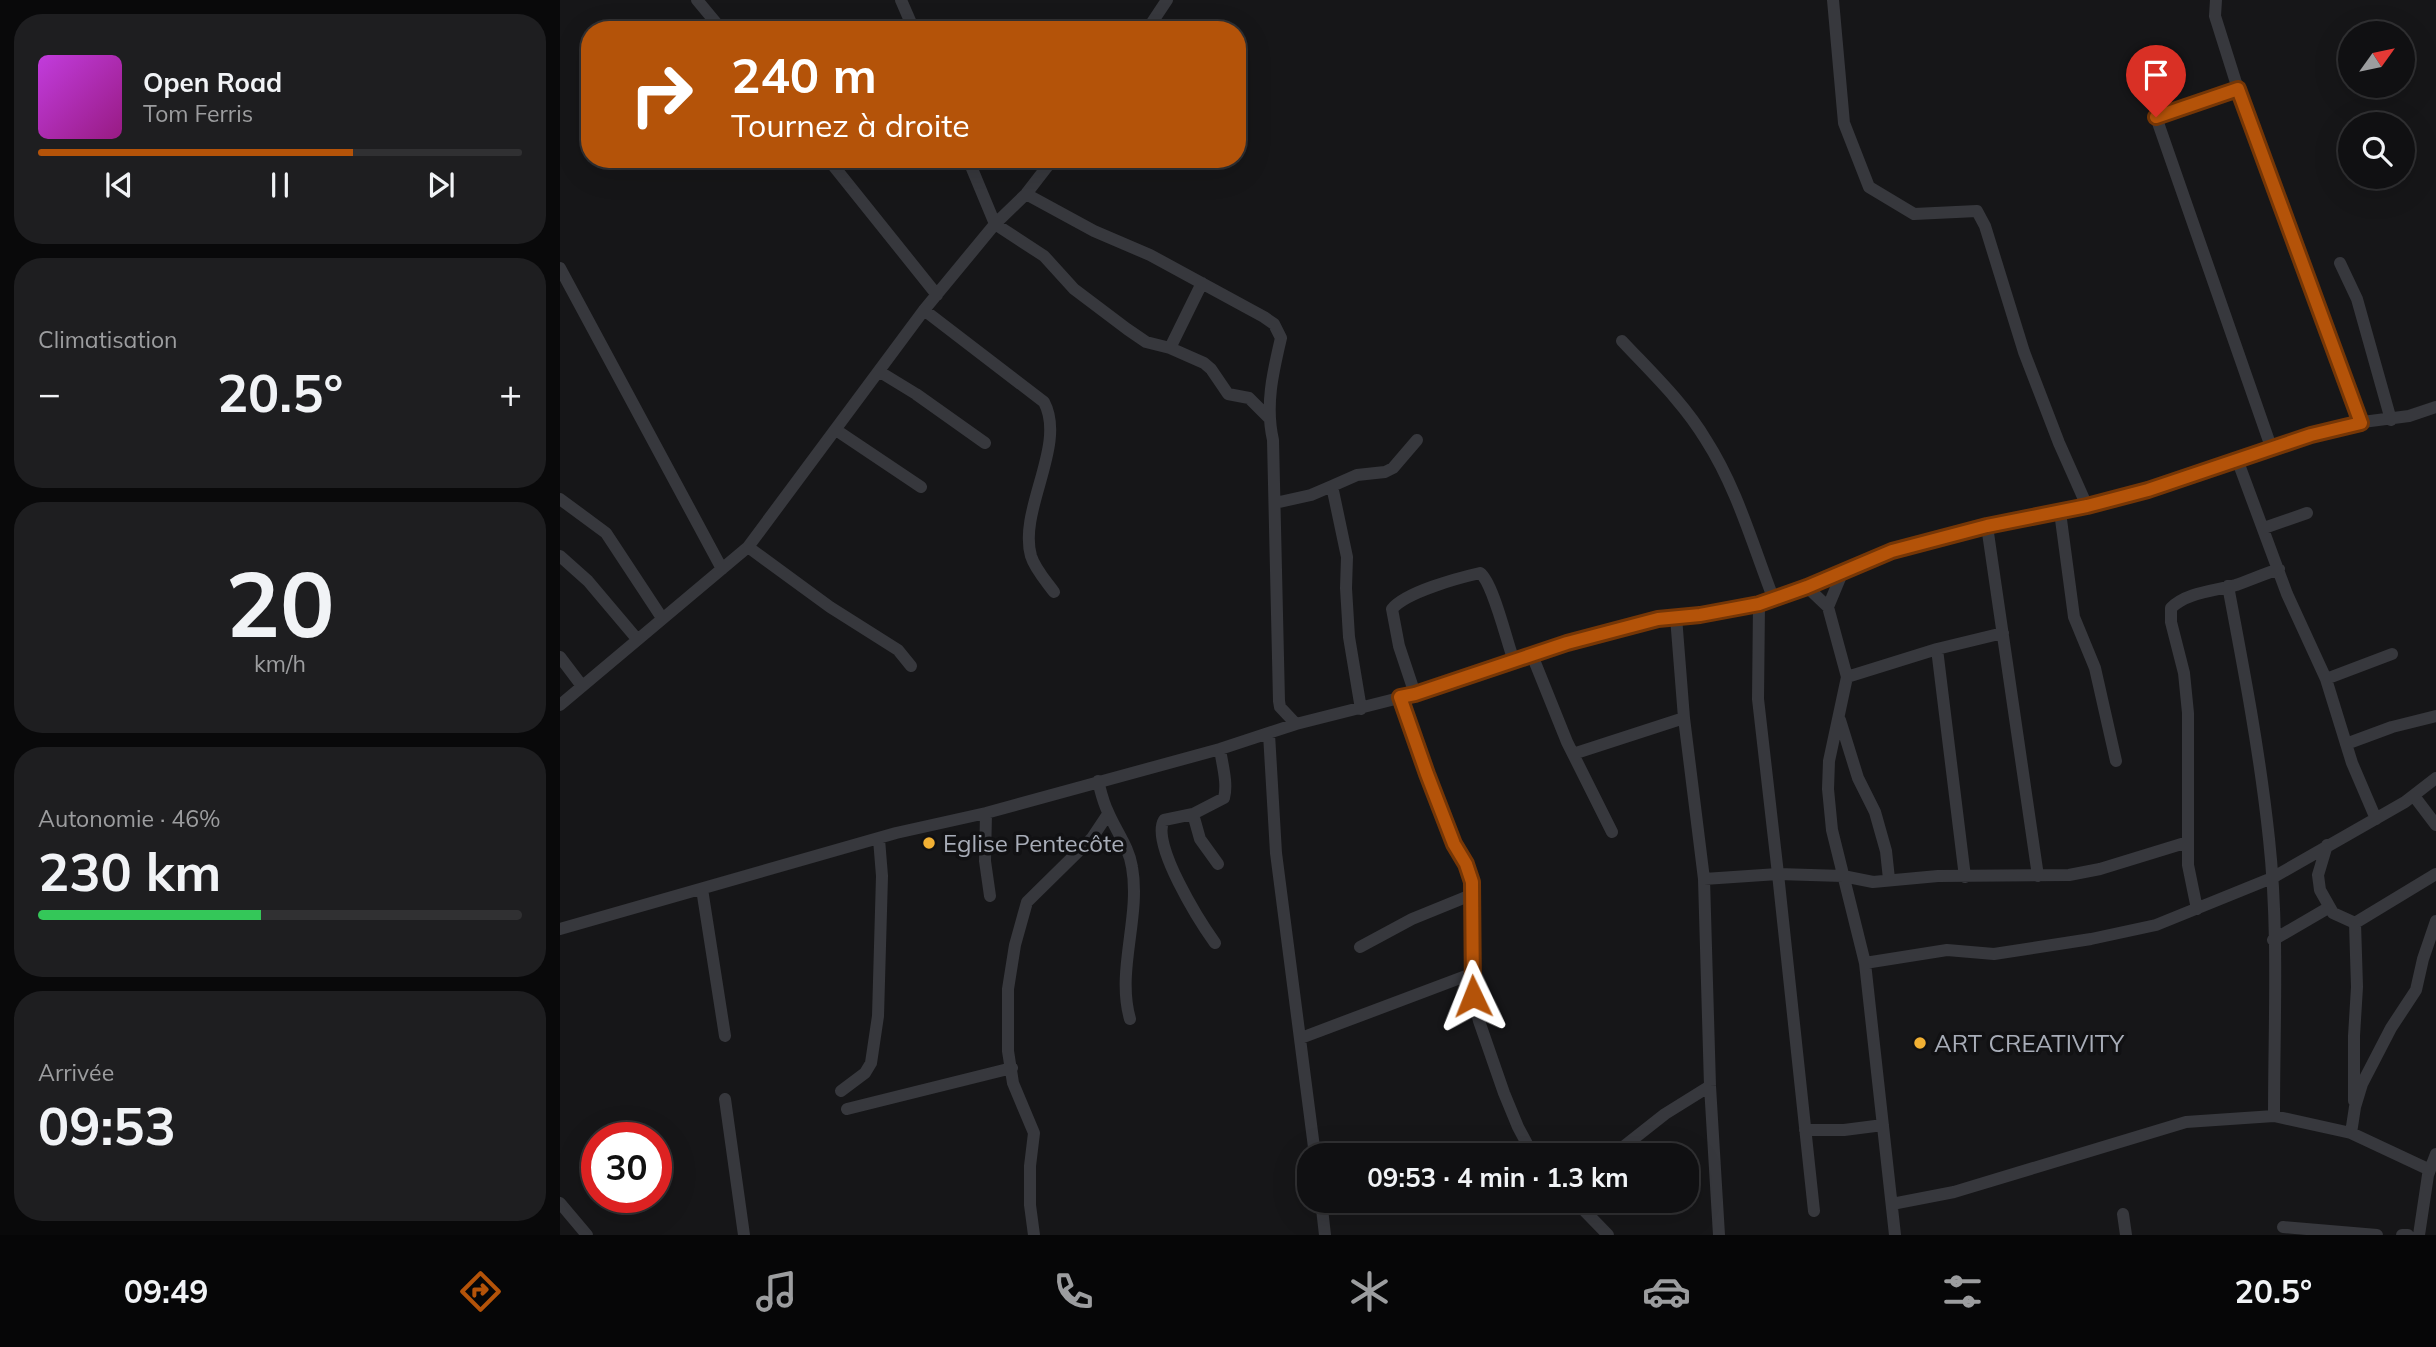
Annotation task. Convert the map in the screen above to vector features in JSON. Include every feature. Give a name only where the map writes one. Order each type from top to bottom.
[{"type":"street","points":[[697,0],[714,21]]},
{"type":"street","points":[[901,0],[910,21]]},
{"type":"street","points":[[1153,21],[1167,0]]},
{"type":"street","points":[[1833,0],[1844,122],[1869,187],[1914,214],[1977,211],[1985,226],[2024,352],[2087,506]]},
{"type":"street","points":[[2217,0],[2215,16],[2238,89],[2361,423]]},
{"type":"street","points":[[2238,89],[2156,117],[2270,444]]},
{"type":"street","points":[[835,168],[937,295]]},
{"type":"street","points":[[972,168],[995,224],[1044,256],[1073,289],[1127,329],[1146,342],[1170,348],[1204,363],[1228,394],[1249,398],[1269,418]]},
{"type":"street","points":[[560,705],[748,547],[924,310],[995,224],[1026,194],[1046,168]]},
{"type":"street","points":[[1026,194],[1094,232],[1150,255],[1202,283],[1264,317],[1279,331],[1281,338],[1269,394],[1273,440],[1280,707],[1273,732],[1276,853],[1314,1143]]},
{"type":"street","points":[[2340,263],[2357,299],[2391,420]]},
{"type":"street","points":[[560,268],[722,569]]},
{"type":"street","points":[[1170,348],[1202,283]]},
{"type":"street","points":[[924,310],[1044,402],[1050,413],[1045,464],[1034,505],[1029,544],[1031,557],[1054,592]]},
{"type":"street","points":[[1622,341],[1682,407],[1706,438],[1724,471],[1774,600]]},
{"type":"street","points":[[880,372],[985,443]]},
{"type":"street","points":[[560,929],[896,833],[986,813],[1220,749],[1296,724],[1415,694],[1567,643],[1658,619],[1700,615],[1774,600],[1892,551],[1987,526],[2087,506],[2168,484],[2311,435],[2361,423],[2391,420],[2436,407]]},
{"type":"street","points":[[836,430],[920,488]]},
{"type":"street","points":[[1275,503],[1311,495],[1357,475],[1385,472],[1393,468],[1417,440]]},
{"type":"street","points":[[2237,459],[2287,594],[2326,679],[2346,744],[2376,819]]},
{"type":"street","points":[[1332,486],[1347,557],[1349,638],[1361,709]]},
{"type":"street","points":[[560,499],[606,533],[662,618]]},
{"type":"street","points":[[2060,512],[2074,617],[2095,668],[2116,761]]},
{"type":"street","points":[[2264,528],[2307,513]]},
{"type":"street","points":[[1987,526],[2038,876]]},
{"type":"street","points":[[748,547],[830,607],[898,650],[911,666]]},
{"type":"street","points":[[560,556],[588,581],[637,639]]},
{"type":"street","points":[[2197,909],[2188,865],[2188,713],[2184,673],[2170,613],[2174,604],[2181,601],[2279,569]]},
{"type":"street","points":[[1828,607],[1843,571]]},
{"type":"street","points":[[1415,694],[1399,646],[1392,609],[1406,597],[1458,578],[1480,573],[1485,576],[1514,662]]},
{"type":"street","points":[[2228,586],[2262,770],[2272,878],[2274,1116]]},
{"type":"street","points":[[1807,587],[1828,607],[1847,677],[1829,761],[1828,789],[1832,830],[1865,963],[1895,1231],[1908,1235]]},
{"type":"street","points":[[1759,604],[1758,699],[1814,1212]]},
{"type":"street","points":[[1676,617],[1684,718],[1704,879],[1710,1086],[1719,1235]]},
{"type":"street","points":[[1847,677],[1937,649],[2003,633]]},
{"type":"street","points":[[1937,649],[1965,877]]},
{"type":"street","points":[[2326,679],[2392,654]]},
{"type":"street","points":[[1532,655],[1573,754],[1612,832]]},
{"type":"street","points":[[560,657],[582,686]]},
{"type":"street","points":[[1400,697],[1454,844],[1466,864],[1472,882],[1473,996],[1485,1042],[1527,1143]]},
{"type":"street","points":[[1280,707],[1296,724]]},
{"type":"street","points":[[1839,716],[1858,778],[1875,812],[1888,861],[1889,879]]},
{"type":"street","points":[[2346,744],[2392,727],[2436,716]]},
{"type":"street","points":[[1573,754],[1684,718]]},
{"type":"street","points":[[1215,943],[1184,894],[1172,868],[1161,825],[1164,820],[1193,814],[1217,802],[1226,793],[1220,749]]},
{"type":"street","points":[[1865,963],[1947,950],[1994,954],[2091,939],[2156,925],[2272,878],[2414,796],[2436,778]]},
{"type":"street","points":[[1098,781],[1108,814],[1127,849],[1132,867],[1134,908],[1126,993],[1130,1019]]},
{"type":"street","points":[[2414,796],[2436,825]]},
{"type":"street","points":[[986,813],[985,861],[990,896]]},
{"type":"street","points":[[1034,1235],[1030,1205],[1030,1166],[1034,1133],[1013,1083],[1008,1051],[1008,989],[1018,930],[1027,902],[1092,838],[1108,814]]},
{"type":"street","points":[[1193,814],[1200,839],[1218,864]]},
{"type":"street","points":[[841,1091],[866,1073],[871,1063],[878,1016],[882,876],[879,839]]},
{"type":"street","points":[[1704,879],[1778,874],[1843,876],[1873,882],[1889,879],[2069,875],[2099,869],[2188,842]]},
{"type":"street","points":[[2327,845],[2317,881],[2328,908],[2355,923]]},
{"type":"street","points":[[2355,923],[2436,874]]},
{"type":"street","points":[[702,889],[725,1036]]},
{"type":"street","points":[[1360,947],[1412,919],[1471,895]]},
{"type":"street","points":[[2273,940],[2328,908]]},
{"type":"street","points":[[2351,1133],[2362,1084],[2391,1028],[2416,990],[2436,921]]},
{"type":"street","points":[[2355,923],[2355,1107]]},
{"type":"street","points":[[1301,1038],[1471,974]]},
{"type":"street","points":[[847,1110],[1012,1068]]},
{"type":"street","points":[[1628,1143],[1665,1114],[1710,1086]]},
{"type":"street","points":[[726,1099],[744,1235]]},
{"type":"street","points":[[1892,1204],[1954,1192],[2186,1122],[2274,1116],[2351,1133],[2430,1170]]},
{"type":"street","points":[[1805,1130],[1844,1130],[1883,1125]]},
{"type":"street","points":[[2420,1235],[2430,1170],[2436,1154]]},
{"type":"street","points":[[560,1203],[587,1235]]},
{"type":"street","points":[[1322,1213],[1325,1235]]},
{"type":"street","points":[[1587,1213],[1608,1235]]},
{"type":"street","points":[[2123,1214],[2126,1235]]},
{"type":"street","points":[[2283,1227],[2377,1235]]},
{"type":"street","points":[[2402,1235],[2408,1235]]},
{"type":"place","name":"Eglise Pentecôte","points":[[929,843]]},
{"type":"place","name":"ART CREATIVITY","points":[[1920,1043]]},
{"type":"route","points":[[1473,996],[1472,882],[1466,864],[1454,844],[1400,697],[1567,643],[1658,619],[1700,615],[1774,600],[1892,551],[1987,526],[2087,506],[2148,490],[2311,435],[2361,423],[2238,89],[2156,117]]}]
